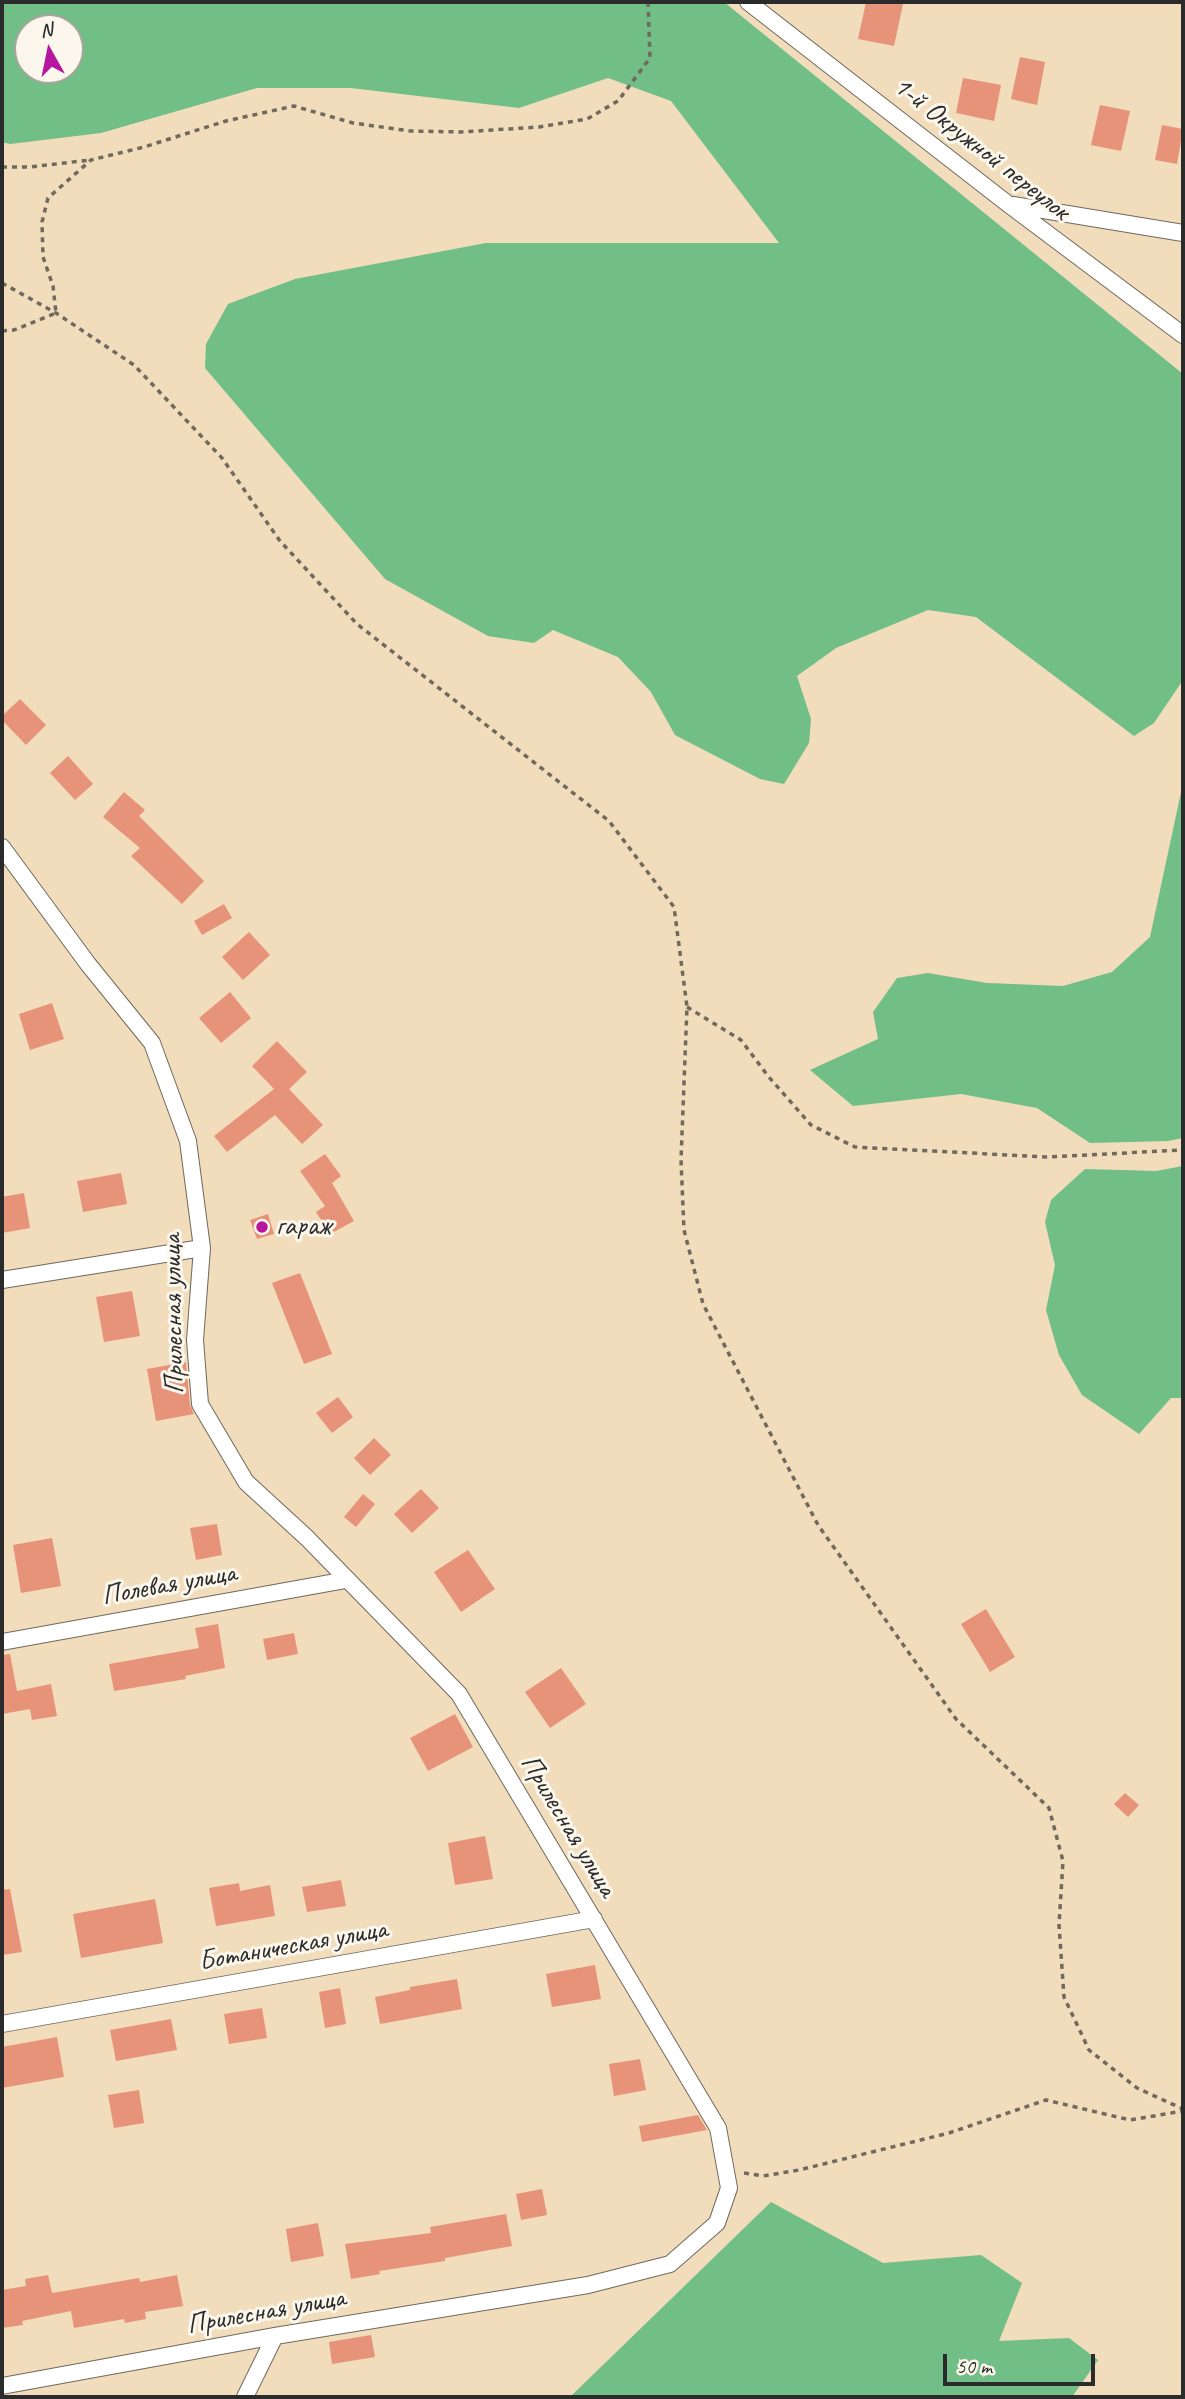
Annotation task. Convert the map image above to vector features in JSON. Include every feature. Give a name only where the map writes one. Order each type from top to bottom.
[{"type":"street","name":"1-й Окружной переулок","points":[[748,2],[1008,204],[1183,335]]},
{"type":"street","points":[[1008,204],[1183,233]]},
{"type":"street","name":"Прилесная улица","points":[[2,847],[88,964],[152,1043],[188,1140],[202,1248],[195,1340],[200,1404],[246,1482],[307,1538],[459,1695],[718,2127],[729,2188],[717,2223],[670,2264],[588,2285],[275,2336],[2,2386]]},
{"type":"street","points":[[2,1280],[202,1248]]},
{"type":"street","name":"Полевая улица","points":[[2,1642],[346,1580]]},
{"type":"street","name":"Ботаническая улица","points":[[2,2024],[594,1919]]},
{"type":"street","points":[[245,2397],[275,2336]]},
{"type":"path","points":[[2,166],[30,167],[91,160],[144,147],[226,121],[294,106],[353,123],[410,131],[461,132],[539,127],[587,119],[618,101],[650,58],[648,2]]},
{"type":"path","points":[[56,313],[53,286],[43,257],[43,222],[48,198],[91,160]]},
{"type":"path","points":[[2,283],[56,313],[134,365],[222,458],[280,541],[357,624],[609,821],[674,907],[687,1007],[681,1160],[684,1230],[703,1304],[818,1525],[956,1719],[1049,1808],[1063,1861],[1059,1924],[1064,1997],[1089,2050],[1137,2088],[1183,2110]]},
{"type":"path","points":[[2,331],[15,330],[56,313]]},
{"type":"path","points":[[687,1007],[741,1040],[811,1125],[855,1147],[1047,1157],[1183,1150]]},
{"type":"path","points":[[726,2170],[763,2176],[799,2170],[949,2133],[1046,2100],[1130,2120],[1183,2110]]},
{"type":"green space","points":[[2,2],[724,2],[1183,374],[1183,680],[1154,723],[1134,736],[976,617],[928,610],[836,648],[797,676],[811,719],[809,743],[784,784],[760,779],[675,735],[651,692],[618,657],[553,630],[534,643],[488,636],[385,579],[205,368],[206,344],[228,304],[295,279],[486,243],[779,243],[671,101],[608,78],[519,108],[351,88],[257,88],[101,133],[10,144],[2,142]]},
{"type":"green space","points":[[1183,783],[1183,1138],[1168,1141],[1090,1143],[1037,1108],[961,1094],[853,1106],[810,1070],[878,1039],[873,1012],[897,978],[928,973],[987,983],[1063,986],[1112,972],[1150,937]]},
{"type":"green space","points":[[1183,1166],[1183,1398],[1171,1398],[1139,1434],[1082,1395],[1059,1355],[1046,1310],[1055,1265],[1045,1222],[1051,1200],[1085,1169],[1156,1171]]},
{"type":"green space","points":[[771,2202],[883,2263],[981,2255],[1022,2283],[999,2341],[1069,2338],[1098,2360],[1072,2397],[570,2397]]},
{"type":"building","points":[[866,2],[903,4],[894,46],[858,39]]},
{"type":"building","points":[[1020,57],[1045,62],[1037,105],[1011,99]]},
{"type":"building","points":[[963,78],[1001,85],[994,121],[956,113]]},
{"type":"building","points":[[1100,105],[1130,111],[1121,151],[1091,145]]},
{"type":"building","points":[[1162,125],[1183,129],[1177,164],[1155,160]]},
{"type":"building","points":[[20,699],[46,725],[26,745],[2,720],[2,716]]},
{"type":"building","points":[[68,756],[93,784],[75,800],[50,773]]},
{"type":"building","points":[[124,792],[145,810],[139,816],[204,881],[182,904],[131,856],[140,848],[103,817]]},
{"type":"building","points":[[224,904],[232,918],[202,935],[194,921]]},
{"type":"building","points":[[249,932],[270,955],[243,980],[222,957]]},
{"type":"building","points":[[230,992],[251,1018],[221,1043],[199,1018]]},
{"type":"building","points":[[52,1003],[64,1039],[30,1050],[19,1014]]},
{"type":"building","points":[[277,1041],[307,1072],[289,1089],[323,1125],[302,1144],[275,1115],[227,1152],[214,1136],[274,1089],[252,1066]]},
{"type":"building","points":[[325,1154],[341,1176],[332,1183],[354,1221],[330,1234],[316,1212],[325,1206],[300,1171]]},
{"type":"building","points":[[121,1173],[127,1204],[83,1212],[77,1181]]},
{"type":"building","points":[[24,1193],[30,1228],[2,1233],[2,1197]]},
{"type":"building","name":"гараж","points":[[268,1214],[274,1234],[257,1239],[250,1220]]},
{"type":"building","points":[[300,1273],[332,1354],[304,1364],[272,1283]]},
{"type":"building","points":[[132,1291],[140,1336],[104,1342],[96,1297]]},
{"type":"building","points":[[186,1362],[190,1405],[194,1414],[156,1421],[147,1369]]},
{"type":"building","points":[[338,1397],[353,1417],[332,1433],[316,1413]]},
{"type":"building","points":[[374,1438],[391,1455],[370,1475],[354,1458]]},
{"type":"building","points":[[421,1489],[439,1508],[412,1533],[394,1514]]},
{"type":"building","points":[[363,1494],[375,1504],[356,1527],[344,1517]]},
{"type":"building","points":[[217,1524],[222,1555],[196,1560],[190,1528]]},
{"type":"building","points":[[52,1538],[61,1586],[21,1593],[13,1545]]},
{"type":"building","points":[[468,1550],[495,1589],[461,1612],[434,1572]]},
{"type":"building","points":[[986,1609],[1015,1657],[990,1672],[961,1624]]},
{"type":"building","points":[[218,1624],[225,1668],[185,1676],[186,1679],[114,1691],[109,1664],[199,1648],[195,1628]]},
{"type":"building","points":[[294,1633],[298,1654],[267,1660],[263,1639]]},
{"type":"building","points":[[10,1654],[17,1691],[51,1684],[57,1716],[32,1720],[30,1709],[2,1714],[2,1655]]},
{"type":"building","points":[[561,1668],[586,1704],[550,1728],[525,1692]]},
{"type":"building","points":[[455,1714],[473,1747],[428,1771],[410,1738]]},
{"type":"building","points":[[1125,1793],[1139,1805],[1128,1817],[1114,1804]]},
{"type":"building","points":[[485,1836],[493,1879],[455,1885],[448,1843]]},
{"type":"building","points":[[341,1880],[346,1906],[307,1912],[302,1887]]},
{"type":"building","points":[[239,1883],[240,1891],[270,1885],[275,1916],[216,1926],[209,1888]]},
{"type":"building","points":[[10,1889],[22,1952],[2,1955],[2,1890]]},
{"type":"building","points":[[155,1899],[163,1943],[81,1958],[73,1914]]},
{"type":"building","points":[[595,1965],[601,1999],[552,2007],[546,1974]]},
{"type":"building","points":[[457,1979],[462,2009],[380,2024],[375,1997],[410,1990],[410,1987]]},
{"type":"building","points":[[340,1988],[346,2024],[325,2028],[319,1992]]},
{"type":"building","points":[[262,2008],[267,2038],[229,2044],[224,2014]]},
{"type":"building","points":[[171,2019],[177,2050],[116,2061],[110,2030]]},
{"type":"building","points":[[57,2037],[64,2077],[2,2088],[2,2047]]},
{"type":"building","points":[[640,2059],[646,2090],[614,2096],[609,2064]]},
{"type":"building","points":[[139,2090],[144,2123],[114,2128],[108,2095]]},
{"type":"building","points":[[698,2115],[707,2130],[642,2142],[639,2126]]},
{"type":"building","points":[[542,2189],[547,2215],[521,2220],[516,2194]]},
{"type":"building","points":[[506,2214],[512,2246],[445,2258],[445,2261],[379,2271],[380,2274],[351,2279],[345,2244],[431,2233],[430,2227]]},
{"type":"building","points":[[318,2223],[324,2256],[291,2262],[286,2229]]},
{"type":"building","points":[[48,2275],[52,2293],[139,2278],[140,2282],[177,2275],[183,2306],[145,2312],[146,2319],[125,2323],[124,2319],[74,2328],[71,2311],[22,2321],[23,2325],[2,2328],[2,2290],[26,2286],[25,2279]]},
{"type":"building","points":[[371,2335],[375,2357],[332,2364],[329,2342]]},
{"type":"place","name":"гараж","points":[[262,1227]]}]
